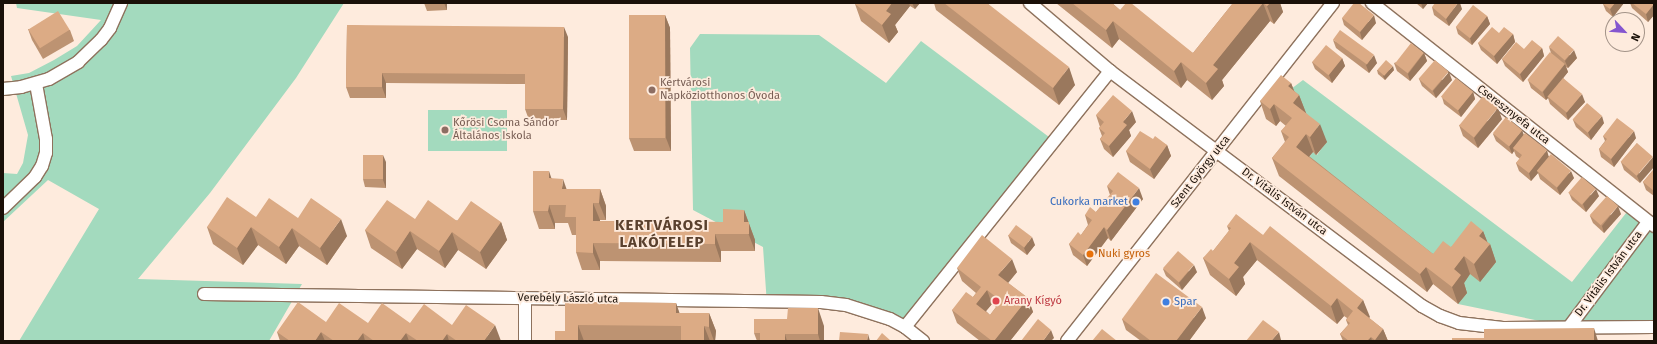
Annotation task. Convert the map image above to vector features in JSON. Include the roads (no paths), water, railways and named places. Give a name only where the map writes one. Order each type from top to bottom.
[{"type":"street","points":[[3,89],[36,84],[65,71],[91,52],[110,28],[121,3]]},
{"type":"street","name":"Dr. Vitális István utca","points":[[1030,3],[1110,71],[1422,306],[1440,316],[1459,323],[1503,328],[1569,326],[1654,327]]},
{"type":"street","name":"Szent György utca","points":[[1067,341],[1333,3]]},
{"type":"street","name":"Cseresznyefa utca","points":[[1372,3],[1651,224]]},
{"type":"street","points":[[905,327],[1110,71]]},
{"type":"street","points":[[3,208],[36,177],[42,166],[46,153],[46,140],[36,84]]},
{"type":"street","name":"Dr. Vitális István utca","points":[[1569,326],[1651,224]]},
{"type":"street","name":"Verebély László utca","points":[[204,294],[821,302],[846,305],[890,320],[905,327],[923,341]]},
{"type":"street","points":[[525,298],[525,341]]},
{"type":"place","name":"Kertvárosi Napköziotthonos Óvoda","points":[[652,90]]},
{"type":"place","name":"Kőrösi Csoma Sándor Általános Iskola","points":[[445,130]]},
{"type":"place","name":"Cukorka market","points":[[1136,202]]},
{"type":"place","name":"Nuki gyros","points":[[1090,254]]},
{"type":"place","name":"Arany Kígyó","points":[[996,301]]},
{"type":"place","name":"Spar","points":[[1166,302]]},
{"type":"district","name":"KERTVÁROSI LAKÓTELEP","points":[[662,234]]}]
